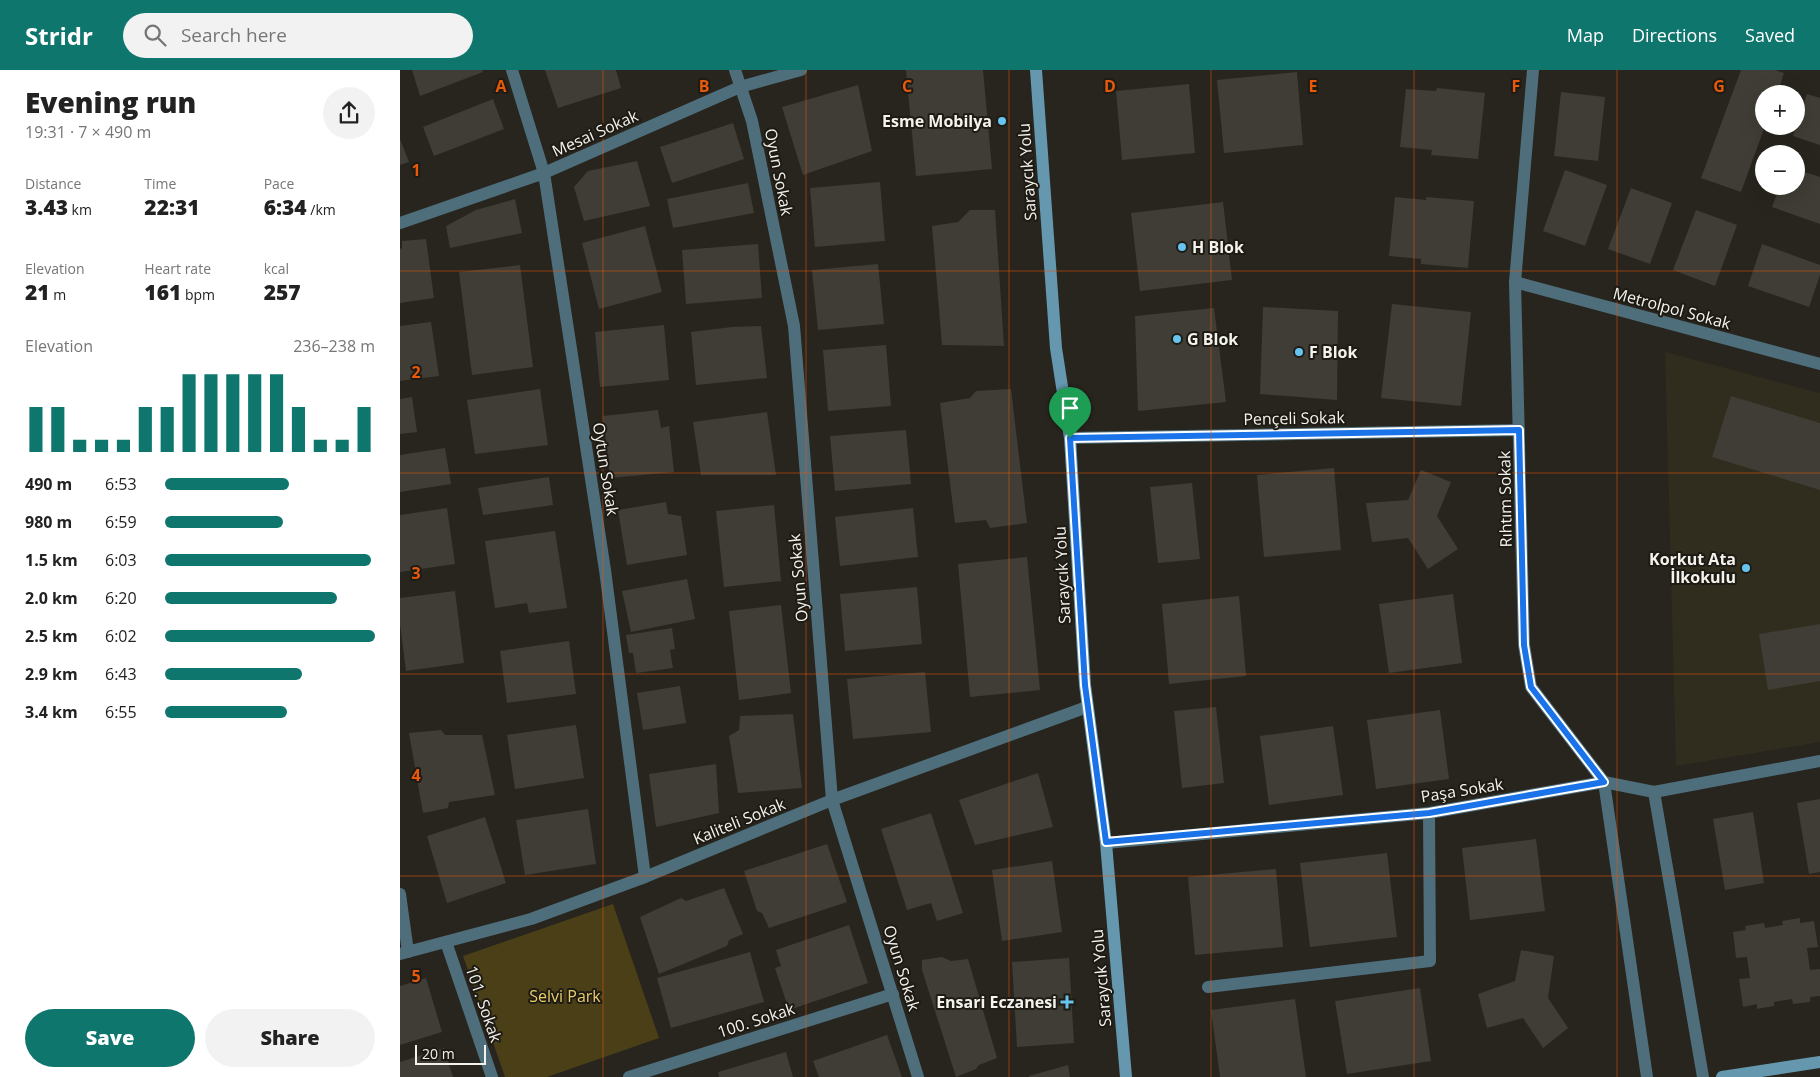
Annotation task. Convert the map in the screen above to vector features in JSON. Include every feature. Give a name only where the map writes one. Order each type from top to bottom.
[{"type":"main road","name":"Saraycık Yolu","points":[[1036,70],[1056,348],[1070,438],[1087,707],[1106,842],[1126,1077]]},
{"type":"main road","points":[[1722,1077],[1820,1062]]},
{"type":"street","name":"Oytun Sokak","points":[[512,70],[544,173],[605,570],[645,877]]},
{"type":"street","name":"Oyun Sokak","points":[[736,70],[752,121],[794,326],[832,800],[918,1077]]},
{"type":"street","name":"Mesai Sokak","points":[[400,223],[544,173],[740,87],[801,70]]},
{"type":"street","name":"Rıhtım Sokak","points":[[1533,70],[1516,282],[1524,645],[1531,687],[1604,782]]},
{"type":"street","name":"Metrolpol Sokak","points":[[1516,282],[1820,364]]},
{"type":"street","name":"Pençeli Sokak","points":[[1070,438],[1519,430]]},
{"type":"street","name":"Kaliteli Sokak","points":[[404,953],[532,920],[645,877],[832,800],[1087,707]]},
{"type":"street","name":"Paşa Sokak","points":[[1106,842],[1429,813],[1604,782],[1654,792],[1820,761]]},
{"type":"street","points":[[1604,782],[1647,1077]]},
{"type":"street","points":[[1654,792],[1703,1077]]},
{"type":"street","points":[[1208,986],[1430,961],[1429,813]]},
{"type":"street","points":[[400,894],[404,953]]},
{"type":"street","name":"101. Sokak","points":[[446,942],[492,1077]]},
{"type":"street","name":"100. Sokak","points":[[629,1077],[893,994]]},
{"type":"shaded area","name":"Korkut Ata İlkokulu","points":[[1665,352],[1820,393],[1820,742],[1676,766]]},
{"type":"green space","name":"Selvi Park","points":[[613,904],[659,1038],[547,1077],[505,1077],[463,956]]},
{"type":"building","points":[[412,70],[482,70],[483,72],[420,96]]},
{"type":"building","points":[[545,70],[616,70],[621,88],[558,108]]},
{"type":"building","points":[[906,70],[983,70],[992,169],[916,176]]},
{"type":"building","points":[[1741,70],[1775,70],[1784,73],[1780,85],[1755,85],[1755,135],[1762,135],[1758,145],[1755,145],[1755,154],[1741,192],[1701,178]]},
{"type":"building","points":[[1297,72],[1303,145],[1224,153],[1217,80]]},
{"type":"building","points":[[1189,84],[1195,153],[1122,160],[1116,91]]},
{"type":"building","points":[[858,85],[872,151],[803,175],[782,107]]},
{"type":"building","points":[[1437,88],[1485,93],[1478,159],[1431,155],[1432,150],[1400,147],[1406,89],[1436,91]]},
{"type":"building","points":[[1561,92],[1605,97],[1598,161],[1554,156]]},
{"type":"building","points":[[1807,94],[1820,98],[1820,145],[1793,136],[1805,135],[1805,100]]},
{"type":"building","points":[[493,99],[504,129],[434,156],[423,127]]},
{"type":"building","points":[[733,123],[744,159],[672,183],[660,147]]},
{"type":"building","points":[[400,139],[409,162],[400,165]]},
{"type":"building","points":[[637,161],[650,206],[584,221],[574,187],[588,171]]},
{"type":"building","points":[[1565,170],[1607,185],[1585,246],[1543,231]]},
{"type":"building","points":[[1805,172],[1820,177],[1820,224],[1772,207],[1777,195],[1805,195]]},
{"type":"building","points":[[880,182],[885,241],[815,247],[810,188]]},
{"type":"building","points":[[748,183],[754,213],[673,228],[667,199]]},
{"type":"building","points":[[1631,188],[1672,203],[1650,264],[1608,249]]},
{"type":"building","points":[[1395,197],[1426,200],[1426,197],[1474,201],[1468,268],[1421,264],[1421,259],[1389,256]]},
{"type":"building","points":[[515,199],[522,233],[450,248],[446,226],[476,210]]},
{"type":"building","name":"H Blok","points":[[1223,202],[1232,280],[1140,291],[1131,213]]},
{"type":"building","points":[[970,210],[995,210],[1004,346],[942,345],[932,226],[958,222]]},
{"type":"building","points":[[1696,210],[1737,225],[1715,286],[1673,270]]},
{"type":"building","points":[[645,226],[662,292],[599,309],[582,243]]},
{"type":"building","points":[[426,239],[434,298],[400,303],[400,249],[402,248],[402,241]]},
{"type":"building","points":[[758,244],[762,298],[686,304],[682,250]]},
{"type":"building","points":[[1762,244],[1820,265],[1820,275],[1809,307],[1748,286]]},
{"type":"building","points":[[878,264],[884,324],[818,330],[812,270]]},
{"type":"building","points":[[520,265],[533,367],[472,375],[459,272]]},
{"type":"building","points":[[1392,304],[1471,312],[1461,406],[1381,398]]},
{"type":"building","name":"F Blok","points":[[1263,307],[1338,311],[1337,400],[1260,394]]},
{"type":"building","name":"G Blok","points":[[1214,308],[1226,402],[1138,411],[1135,316]]},
{"type":"building","points":[[431,322],[439,376],[400,381],[400,326]]},
{"type":"building","points":[[664,325],[669,380],[600,387],[595,332]]},
{"type":"building","points":[[761,326],[767,378],[696,385],[691,332]]},
{"type":"building","points":[[886,345],[891,406],[828,411],[823,350]]},
{"type":"building","points":[[540,389],[548,445],[475,454],[467,400]]},
{"type":"building","points":[[1011,389],[1027,523],[990,528],[986,520],[955,523],[940,403],[970,398],[976,391]]},
{"type":"building","points":[[1731,396],[1820,423],[1820,490],[1712,457]]},
{"type":"building","points":[[412,397],[417,432],[400,434],[400,399]]},
{"type":"building","points":[[658,410],[661,428],[669,426],[674,472],[610,478],[603,416]]},
{"type":"building","points":[[767,412],[776,475],[701,475],[693,422]]},
{"type":"building","points":[[906,430],[911,484],[835,491],[830,436]]},
{"type":"building","points":[[445,448],[451,484],[400,492],[400,455]]},
{"type":"building","points":[[1334,468],[1341,550],[1264,557],[1257,475]]},
{"type":"building","points":[[1421,470],[1451,482],[1437,516],[1458,549],[1428,569],[1408,538],[1372,542],[1366,503],[1408,500]]},
{"type":"building","points":[[549,477],[553,505],[483,515],[478,488]]},
{"type":"building","points":[[1192,483],[1200,559],[1158,563],[1150,487]]},
{"type":"building","points":[[666,502],[668,514],[681,516],[687,555],[627,565],[618,510]]},
{"type":"building","points":[[774,505],[781,581],[724,587],[716,511]]},
{"type":"building","points":[[447,508],[455,564],[400,572],[400,515]]},
{"type":"building","points":[[913,508],[918,557],[840,566],[835,517]]},
{"type":"building","points":[[555,531],[567,608],[529,613],[527,603],[495,608],[485,541]]},
{"type":"building","points":[[1027,557],[1040,690],[970,697],[958,564]]},
{"type":"building","points":[[687,579],[695,619],[631,632],[622,591]]},
{"type":"building","points":[[917,587],[922,644],[845,651],[840,594]]},
{"type":"building","points":[[455,591],[464,663],[406,671],[400,624],[400,598]]},
{"type":"building","points":[[1453,594],[1462,663],[1389,673],[1379,604]]},
{"type":"building","points":[[1239,596],[1246,676],[1169,684],[1162,604]]},
{"type":"building","points":[[781,605],[791,693],[739,700],[729,611]]},
{"type":"building","points":[[1820,624],[1820,681],[1768,690],[1759,634]]},
{"type":"building","points":[[672,628],[675,649],[670,650],[673,668],[636,673],[633,653],[629,653],[626,635]]},
{"type":"building","points":[[569,641],[576,694],[507,703],[500,651]]},
{"type":"building","points":[[925,672],[931,732],[853,739],[847,679]]},
{"type":"building","points":[[680,686],[686,723],[643,730],[637,693]]},
{"type":"building","points":[[1216,707],[1224,783],[1182,788],[1174,711]]},
{"type":"building","points":[[1440,710],[1449,779],[1376,789],[1367,720]]},
{"type":"building","points":[[793,714],[802,788],[738,793],[729,736],[739,730],[740,716]]},
{"type":"building","points":[[576,725],[584,778],[515,789],[507,735]]},
{"type":"building","points":[[1333,726],[1343,795],[1269,805],[1260,736]]},
{"type":"building","points":[[441,730],[445,735],[482,735],[495,795],[449,802],[448,808],[423,813],[409,733]]},
{"type":"building","points":[[716,764],[719,813],[656,827],[649,774]]},
{"type":"building","points":[[1038,773],[1053,827],[975,845],[959,800]]},
{"type":"building","points":[[1820,799],[1820,872],[1809,874],[1797,803]]},
{"type":"building","points":[[588,809],[596,864],[525,875],[516,820]]},
{"type":"building","points":[[1753,812],[1764,883],[1725,890],[1713,819]]},
{"type":"building","points":[[931,813],[963,913],[937,921],[931,903],[907,910],[881,829]]},
{"type":"building","points":[[485,817],[506,883],[447,903],[427,836]]},
{"type":"building","points":[[1536,839],[1545,911],[1470,920],[1462,848]]},
{"type":"building","points":[[827,844],[847,902],[769,928],[762,913],[757,911],[744,871]]},
{"type":"building","points":[[1387,853],[1397,937],[1310,947],[1300,863]]},
{"type":"building","points":[[1052,861],[1062,932],[1002,941],[992,870]]},
{"type":"building","points":[[1276,869],[1283,947],[1195,955],[1188,877]]},
{"type":"building","points":[[724,888],[743,934],[729,940],[727,946],[659,974],[640,917],[681,898],[686,901]]},
{"type":"building","points":[[1800,918],[1800,923],[1814,921],[1818,947],[1807,948],[1810,970],[1820,969],[1820,996],[1810,997],[1810,1002],[1793,1004],[1792,999],[1774,1002],[1774,1006],[1757,1009],[1757,1004],[1743,1007],[1739,979],[1750,978],[1747,957],[1736,958],[1733,932],[1746,930],[1745,926],[1764,923],[1765,928],[1783,925],[1782,921]]},
{"type":"building","points":[[849,925],[868,983],[789,1010],[775,968],[781,966],[776,950]]},
{"type":"building","points":[[1521,950],[1554,956],[1548,998],[1568,1028],[1543,1048],[1523,1018],[1487,1028],[1478,994],[1515,981]]},
{"type":"building","points":[[750,952],[764,1002],[671,1028],[657,978]]},
{"type":"building","points":[[942,957],[951,961],[968,959],[997,1058],[956,1077],[922,970],[922,960]]},
{"type":"building","points":[[1069,958],[1074,1043],[1017,1047],[1012,962]]},
{"type":"building","points":[[426,978],[442,1032],[400,1045],[400,986]]},
{"type":"building","points":[[1420,988],[1431,1061],[1347,1074],[1335,1001]]},
{"type":"building","points":[[1295,999],[1306,1077],[1220,1077],[1211,1010]]},
{"type":"building","points":[[887,1035],[902,1077],[819,1077],[813,1061]]},
{"type":"building","points":[[444,1048],[453,1077],[400,1077],[400,1062]]},
{"type":"building","points":[[786,1052],[793,1077],[719,1077],[718,1072]]},
{"type":"building","points":[[1068,1065],[1070,1077],[1029,1077],[1029,1076]]},
{"type":"place","name":"Esme Mobilya","points":[[1002,121]]},
{"type":"place","name":"H Blok","points":[[1182,247]]},
{"type":"place","name":"G Blok","points":[[1177,339]]},
{"type":"place","name":"F Blok","points":[[1299,352]]},
{"type":"place","name":"Korkut Ata İlkokulu","points":[[1746,568]]},
{"type":"place","name":"Ensari Eczanesi","points":[[1067,1002]]},
{"type":"route","points":[[1519,430],[1524,645],[1531,687],[1604,782],[1429,813],[1106,842],[1085,685],[1070,438],[1519,430]]}]
